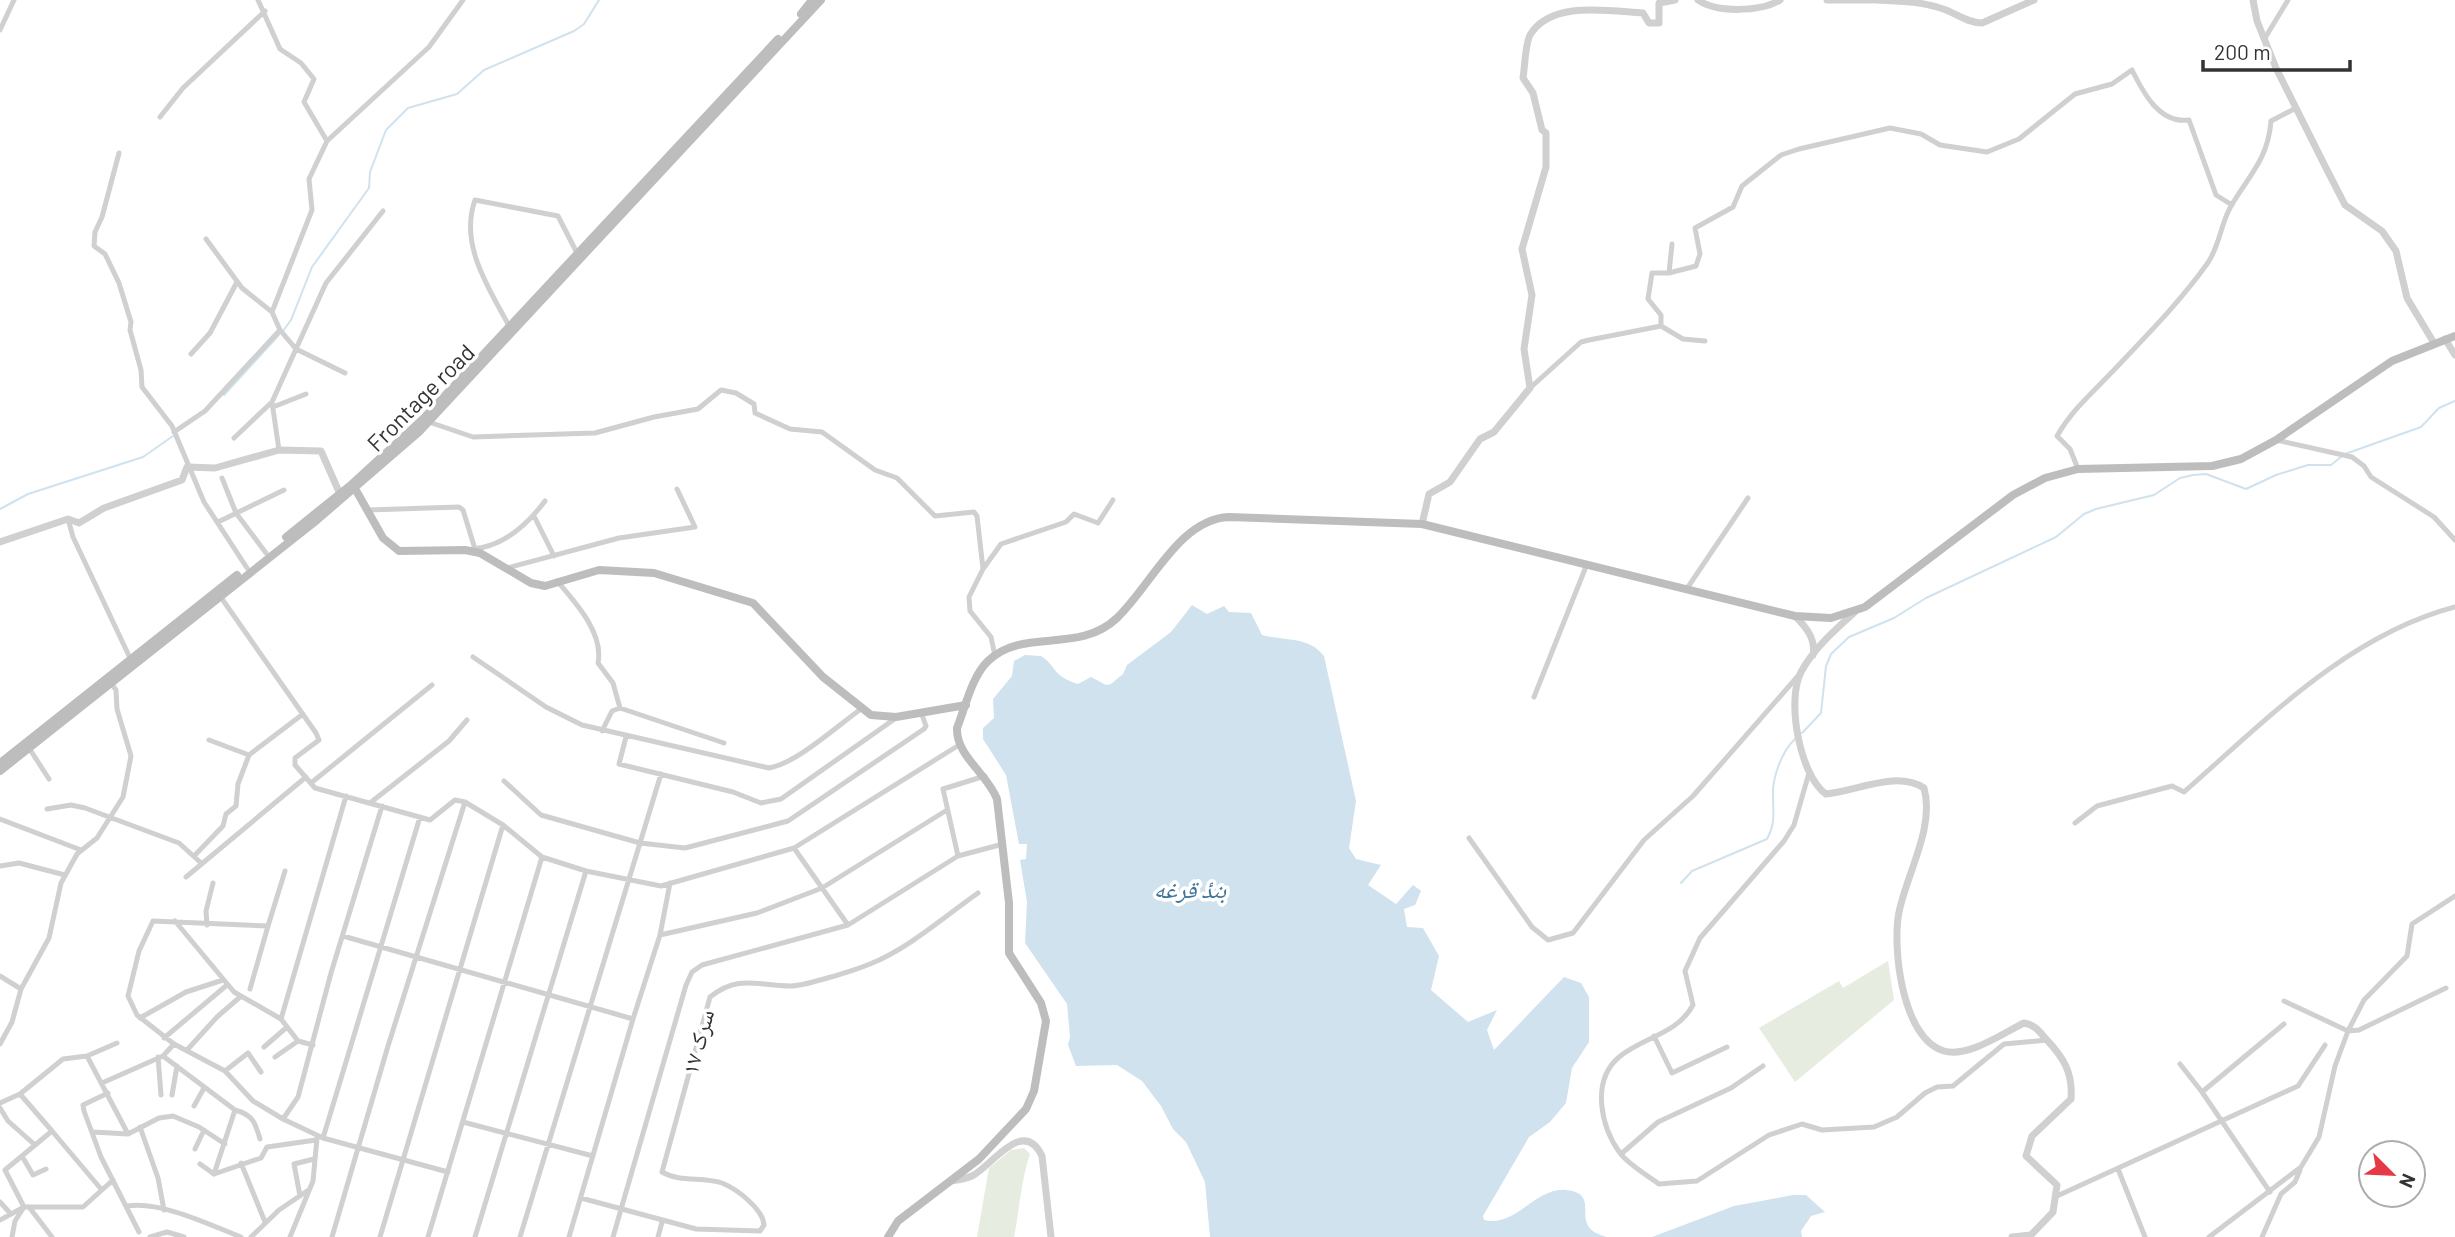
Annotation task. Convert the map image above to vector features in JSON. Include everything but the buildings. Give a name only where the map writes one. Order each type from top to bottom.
[{"type":"main road","points":[[426,421],[509,326],[813,0]]},
{"type":"main road","name":"Frontage road","points":[[0,771],[354,486],[426,421],[821,0]]},
{"type":"main road","points":[[888,1237],[898,1221],[979,1159],[1026,1109],[1034,1091],[1045,1030],[1041,1003],[1009,953],[1007,929],[1010,912],[997,799],[985,776],[958,745],[957,728],[982,669],[995,656],[1024,643],[1070,640],[1100,631],[1128,606],[1185,536],[1209,520],[1229,517],[1300,517],[1422,524],[1688,587],[1796,616],[1831,618],[1855,612],[2012,495],[2045,478],[2078,470],[2222,464],[2241,459],[2276,440],[2392,360],[2455,336]]},
{"type":"main road","points":[[0,763],[340,494],[354,486],[383,538],[400,551],[470,549],[531,583],[545,586],[599,570],[634,570],[664,576],[753,603],[823,677],[871,715],[896,717],[966,705]]},
{"type":"street","points":[[0,30],[14,0]]},
{"type":"street","points":[[258,0],[265,10],[280,49],[301,63],[314,79],[304,102],[327,141]]},
{"type":"street","points":[[271,312],[313,210],[309,179],[327,141],[429,47],[463,0]]},
{"type":"street","points":[[1530,388],[1524,349],[1532,295],[1522,249],[1548,154],[1546,133],[1542,130],[1533,93],[1523,78],[1529,36],[1553,14],[1567,10],[1597,8],[1643,13],[1649,23],[1658,23],[1659,3],[1675,0]]},
{"type":"street","points":[[1698,0],[1708,7],[1724,10],[1764,7],[1780,0]]},
{"type":"street","points":[[1827,0],[1913,1],[1946,10],[1974,23],[1982,23],[2034,0]]},
{"type":"street","points":[[2253,0],[2265,38],[2296,108],[2345,205],[2382,231],[2396,251],[2407,298],[2434,343]]},
{"type":"street","points":[[2265,38],[2288,0]]},
{"type":"street","points":[[160,117],[183,88],[265,10]]},
{"type":"street","points":[[1661,326],[1661,315],[1648,299],[1653,273],[1669,273],[1696,266],[1700,254],[1695,228],[1733,207],[1742,186],[1781,155],[1810,145],[1890,128],[1921,134],[1940,145],[1987,152],[2019,139],[2076,94],[2112,84],[2132,69],[2150,102],[2170,117],[2189,120],[2216,195],[2232,205]]},
{"type":"street","points":[[2078,470],[2070,449],[2057,436],[2073,409],[2171,310],[2207,264],[2218,248],[2222,226],[2232,205],[2256,172],[2270,144],[2271,121],[2296,108]]},
{"type":"street","points":[[119,153],[102,217],[95,232],[94,246],[105,254],[119,283],[131,322],[130,330],[141,370],[142,387],[174,432],[187,467],[247,568]]},
{"type":"street","points":[[509,326],[472,248],[475,200],[558,216],[577,253]]},
{"type":"street","points":[[279,450],[273,405],[296,349],[326,283],[383,211]]},
{"type":"street","points":[[206,239],[237,282],[271,312],[296,349],[345,373]]},
{"type":"street","points":[[1669,273],[1672,244]]},
{"type":"street","points":[[191,354],[210,333],[237,282]]},
{"type":"street","points":[[1422,524],[1429,495],[1450,482],[1480,439],[1494,432],[1530,388],[1581,342],[1661,326],[1683,339],[1705,341]]},
{"type":"street","points":[[174,432],[205,411],[283,332]]},
{"type":"street","points":[[2445,339],[2455,355]]},
{"type":"street","points":[[426,421],[473,437],[595,433],[665,414],[691,412],[721,390],[737,393],[754,404],[755,413],[790,429],[822,432],[875,470],[897,478],[935,516],[974,512],[977,516],[983,569]]},
{"type":"street","points":[[234,438],[273,405],[306,394]]},
{"type":"street","points":[[2276,440],[2302,449],[2352,457],[2364,466],[2371,477],[2434,517],[2455,540]]},
{"type":"street","points":[[187,467],[215,468],[279,450],[321,451],[340,494]]},
{"type":"street","points":[[0,542],[68,519],[79,523],[104,508],[181,480],[187,467]]},
{"type":"street","points":[[222,478],[236,513],[266,553]]},
{"type":"street","points":[[508,568],[619,538],[695,527],[677,489]]},
{"type":"street","points":[[218,522],[284,490]]},
{"type":"street","points":[[1688,587],[1748,498]]},
{"type":"street","points":[[995,656],[991,638],[970,611],[970,597],[983,569],[1001,544],[1066,522],[1074,514],[1098,523],[1113,500]]},
{"type":"street","points":[[368,510],[458,507],[463,510],[470,549],[501,542],[534,516],[545,501]]},
{"type":"street","points":[[534,516],[554,556]]},
{"type":"street","points":[[68,519],[73,537],[130,659]]},
{"type":"street","points":[[1534,697],[1587,564]]},
{"type":"street","points":[[557,581],[591,626],[599,656],[598,663],[613,683],[620,708]]},
{"type":"street","points":[[218,593],[303,713],[319,740],[295,758],[295,765],[315,788],[429,820],[455,800],[465,802],[503,825],[542,857],[586,871],[629,877],[661,886],[794,848],[958,745]]},
{"type":"street","points":[[2075,823],[2097,806],[2121,799],[2172,786],[2184,792],[2330,668],[2392,629],[2455,607]]},
{"type":"street","points":[[1469,838],[1532,927],[1548,940],[1573,933],[1644,840],[1693,796],[1810,663],[1824,640],[1855,612]]},
{"type":"street","points":[[1796,616],[1807,628],[1813,643],[1810,663]]},
{"type":"street","points":[[473,657],[546,707],[602,731],[769,768],[795,756],[861,709]]},
{"type":"street","points":[[1801,673],[1796,695],[1796,726],[1809,774],[1816,787],[1826,794],[1901,780],[1914,781],[1924,788],[1930,806],[1898,915],[1903,997],[1927,1041],[1944,1051],[1961,1051],[2024,1023],[2033,1024],[2063,1055],[2072,1080],[2071,1099],[2032,1136],[2026,1156],[2057,1185],[2053,1212],[2031,1235],[2012,1237]]},
{"type":"street","points":[[0,1044],[12,1022],[21,989],[49,938],[53,910],[65,875],[81,850],[97,838],[123,797],[131,756],[111,683]]},
{"type":"street","points":[[186,877],[200,862],[432,685]]},
{"type":"street","points":[[602,731],[612,711],[620,708],[724,743]]},
{"type":"street","points":[[504,781],[541,814],[640,843],[685,848],[788,821],[924,729],[926,726],[921,712]]},
{"type":"street","points":[[195,856],[223,826],[226,814],[236,806],[238,784],[249,755],[303,713]]},
{"type":"street","points":[[626,737],[619,764],[733,792],[761,803],[781,799],[896,717]]},
{"type":"street","points":[[370,803],[449,741],[467,720]]},
{"type":"street","points":[[209,740],[249,755]]},
{"type":"street","points":[[29,748],[49,779]]},
{"type":"street","points":[[520,1237],[661,774]]},
{"type":"street","points":[[1809,774],[1794,825],[1784,841],[1700,938],[1685,971],[1693,1005],[1685,1020],[1618,1058],[1606,1074],[1601,1094],[1605,1122],[1621,1154],[1658,1184],[1697,1181],[1769,1135],[1802,1124],[1822,1130],[1874,1127],[1897,1117],[1925,1093],[1937,1087],[1953,1086],[2004,1044],[2047,1040]]},
{"type":"street","points":[[958,856],[943,789],[985,776]]},
{"type":"street","points":[[281,1019],[346,796]]},
{"type":"street","points":[[332,1237],[415,958],[465,802]]},
{"type":"street","points":[[47,809],[71,805],[110,818],[179,843],[200,862]]},
{"type":"street","points":[[283,1119],[298,1097],[382,806]]},
{"type":"street","points":[[660,935],[757,913],[822,888],[947,810]]},
{"type":"street","points":[[290,1237],[313,1181],[319,1137],[420,817]]},
{"type":"street","points":[[0,819],[81,850]]},
{"type":"street","points":[[380,1237],[503,825]]},
{"type":"street","points":[[613,1237],[685,985],[692,972],[702,965],[848,925],[958,856],[1003,844]]},
{"type":"street","points":[[794,848],[848,925]]},
{"type":"street","points":[[428,1237],[542,857]]},
{"type":"street","points":[[0,866],[19,863],[40,866],[65,875]]},
{"type":"street","points":[[250,989],[285,871]]},
{"type":"street","points":[[475,1237],[586,871]]},
{"type":"street","points":[[207,925],[206,912],[213,883]]},
{"type":"street","points":[[569,1237],[660,935],[670,883]]},
{"type":"street","name":"سرک ۱۷","points":[[710,1234],[760,1231],[764,1225],[761,1213],[720,1183],[687,1181],[662,1172],[709,997],[722,987],[735,983],[765,982],[795,986],[868,965],[978,893]]},
{"type":"street","points":[[2262,1237],[2281,1194],[2295,1182],[2319,1137],[2335,1066],[2348,1031],[2364,1000],[2407,956],[2412,924],[2455,896]]},
{"type":"street","points":[[268,926],[153,921],[139,951],[128,996],[140,1018],[164,1038],[225,1071],[253,1101],[283,1119],[319,1137],[404,1157],[447,1172]]},
{"type":"street","points":[[175,921],[225,983],[240,997],[281,1019],[298,1041],[313,1045]]},
{"type":"street","points":[[343,936],[502,984],[633,1019]]},
{"type":"street","points":[[0,976],[21,989]]},
{"type":"street","points":[[140,1018],[186,992],[225,983]]},
{"type":"street","points":[[164,1038],[225,983]]},
{"type":"street","points":[[2284,1001],[2348,1031],[2358,1030],[2446,988]]},
{"type":"street","points":[[187,1050],[217,1017],[240,997]]},
{"type":"street","points":[[2202,1091],[2284,1024]]},
{"type":"street","points":[[264,1047],[286,1027]]},
{"type":"street","points":[[1654,1037],[1672,1073],[1727,1047]]},
{"type":"street","points":[[275,1057],[298,1041]]},
{"type":"street","points":[[35,1145],[8,1121],[0,1106],[20,1094],[62,1059],[87,1056],[117,1043]]},
{"type":"street","points":[[102,1083],[160,1057],[174,1044]]},
{"type":"street","points":[[2057,1196],[2223,1123],[2298,1086],[2325,1045]]},
{"type":"street","points":[[225,1071],[248,1052],[261,1072]]},
{"type":"street","points":[[87,1056],[128,1134]]},
{"type":"street","points":[[160,1057],[177,1066],[235,1110],[253,1118],[260,1139]]},
{"type":"street","points":[[160,1057],[161,1095]]},
{"type":"street","points":[[2180,1064],[2202,1091],[2270,1192]]},
{"type":"street","points":[[172,1095],[177,1066]]},
{"type":"street","points":[[1621,1154],[1658,1122],[1731,1088],[1763,1066]]},
{"type":"street","points":[[194,1106],[204,1088]]},
{"type":"street","points":[[108,1093],[83,1105],[113,1180],[139,1232]]},
{"type":"street","points":[[20,1094],[101,1189]]},
{"type":"street","points":[[215,1174],[235,1110]]},
{"type":"street","points":[[93,1132],[128,1134],[159,1118],[173,1116],[204,1130],[225,1144]]},
{"type":"street","points":[[463,1122],[593,1156]]},
{"type":"street","points":[[140,1127],[158,1178],[164,1210]]},
{"type":"street","points":[[195,1149],[204,1130]]},
{"type":"street","points":[[52,1131],[5,1172],[27,1207],[52,1237]]},
{"type":"street","points":[[200,1164],[215,1174],[220,1174],[241,1163],[261,1158],[267,1147],[319,1137]]},
{"type":"street","points":[[950,1181],[973,1176],[1004,1147],[1028,1142],[1038,1147],[1042,1156],[1049,1237]]},
{"type":"street","points":[[22,1156],[33,1175],[46,1168]]},
{"type":"street","points":[[300,1196],[294,1164],[314,1159]]},
{"type":"street","points":[[241,1163],[265,1222]]},
{"type":"street","points":[[2209,1237],[2301,1167]]},
{"type":"street","points":[[2118,1169],[2145,1237]]},
{"type":"street","points":[[0,1220],[27,1207],[83,1207],[94,1200],[101,1189],[113,1180]]},
{"type":"street","points":[[251,1237],[265,1222],[307,1191]]},
{"type":"street","points":[[581,1198],[710,1234]]},
{"type":"street","points":[[0,1202],[10,1213]]},
{"type":"street","points":[[128,1206],[143,1204],[241,1237]]},
{"type":"street","points":[[12,1237],[15,1221],[27,1207]]},
{"type":"street","points":[[658,1237],[662,1222]]},
{"type":"street","points":[[149,1237],[167,1232],[184,1237]]},
{"type":"shaded area","points":[[1888,961],[1894,1000],[1795,1082],[1759,1028],[1839,981],[1843,988]]},
{"type":"shaded area","points":[[1024,1148],[1030,1154],[1014,1237],[977,1237],[989,1168],[1011,1150]]},
{"type":"water","name":"بندٔ قرغه","points":[[1192,605],[1207,614],[1224,606],[1229,612],[1251,613],[1262,635],[1304,642],[1324,656],[1356,801],[1349,848],[1356,859],[1381,865],[1368,885],[1396,904],[1413,885],[1421,891],[1415,905],[1404,909],[1407,927],[1423,928],[1439,956],[1431,990],[1468,1022],[1497,1010],[1487,1030],[1494,1050],[1564,977],[1581,983],[1589,997],[1589,1042],[1572,1068],[1566,1103],[1550,1122],[1529,1137],[1483,1216],[1484,1220],[1495,1221],[1506,1218],[1545,1195],[1566,1190],[1583,1198],[1588,1226],[1607,1237],[1210,1237],[1205,1182],[1186,1142],[1173,1129],[1161,1106],[1142,1081],[1117,1065],[1076,1066],[1068,1045],[1070,1037],[1067,1004],[1025,943],[1027,902],[1020,860],[1026,859],[1027,844],[1019,844],[1006,775],[983,739],[983,728],[994,718],[993,699],[1012,676],[1014,661],[1025,655],[1041,656],[1070,681],[1078,684],[1091,677],[1106,685],[1111,684],[1123,674],[1127,665],[1171,632]]},
{"type":"water","points":[[1806,1195],[1825,1212],[1811,1216],[1801,1231],[1802,1237],[1652,1237],[1734,1206]]},
{"type":"waterway","points":[[283,331],[291,320],[312,267],[369,188],[370,172],[386,130],[408,108],[457,94],[484,70],[574,31],[584,24],[599,0]]},
{"type":"waterway","points":[[224,395],[279,335]]},
{"type":"waterway","points":[[2345,454],[2421,427],[2439,408],[2455,401]]},
{"type":"waterway","points":[[0,509],[28,494],[143,457],[173,436]]},
{"type":"waterway","points":[[1802,733],[1821,713],[1826,666],[1831,654],[1849,637],[1894,618],[1926,598],[2056,537],[2084,514],[2154,495],[2180,478],[2193,475],[2206,474],[2246,489],[2276,475],[2308,465],[2331,465],[2341,457]]},
{"type":"waterway","points":[[1681,883],[1692,871],[1767,839],[1773,823],[1776,773],[1786,750],[1795,739]]}]
